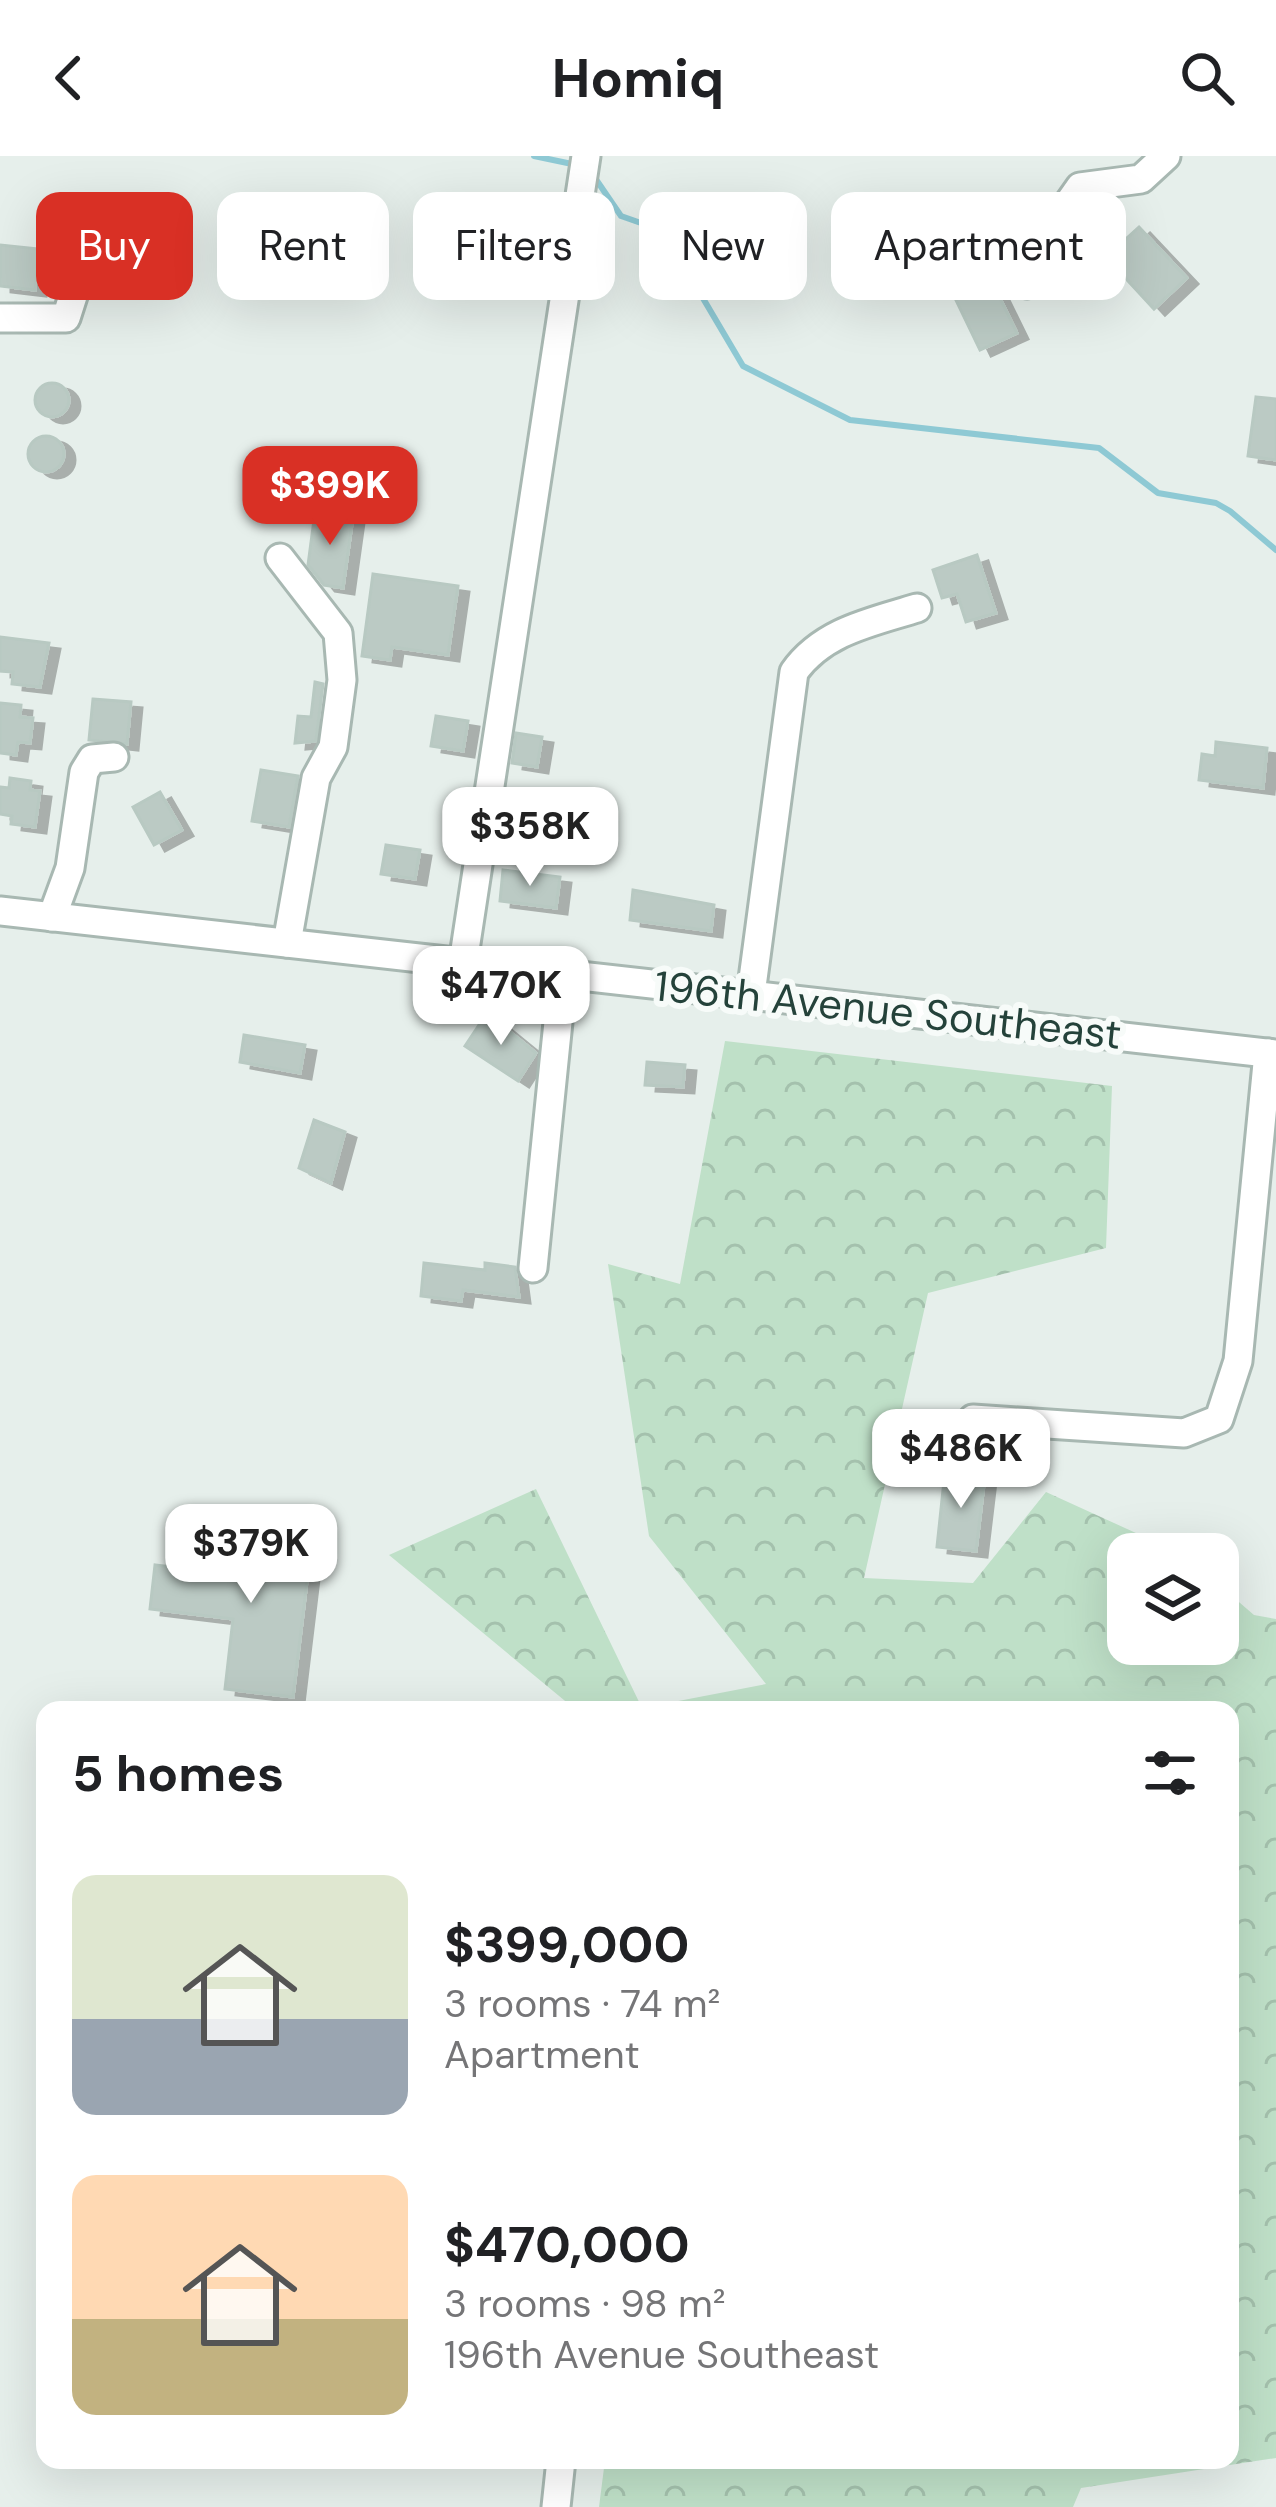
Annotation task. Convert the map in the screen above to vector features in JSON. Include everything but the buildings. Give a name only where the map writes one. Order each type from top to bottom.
[{"type":"street","points":[[463,963],[586,156]]},
{"type":"street","points":[[1076,192],[1080,187],[1142,179],[1166,156]]},
{"type":"street","points":[[0,318],[66,318],[72,300]]},
{"type":"street","points":[[280,557],[338,633],[342,680],[333,748],[316,778],[287,943]]},
{"type":"street","points":[[751,994],[794,672],[815,650],[845,631],[917,608]]},
{"type":"street","points":[[52,917],[70,868],[84,772],[92,759],[114,758]]},
{"type":"street","name":"196th Avenue Southeast","points":[[0,911],[1272,1054]]},
{"type":"street","points":[[533,1268],[563,973]]},
{"type":"street","points":[[973,1419],[1184,1433],[1219,1419],[1238,1360],[1272,1054]]},
{"type":"street","points":[[556,2507],[561,2469]]},
{"type":"green space","points":[[725,1041],[1112,1086],[1106,1248],[928,1293],[864,1578],[973,1583],[1046,1492],[1136,1533],[1107,1533],[1107,1665],[1239,1665],[1239,1602],[1254,1615],[1276,1619],[1276,2458],[1239,2464],[1239,1701],[678,1701],[766,1684],[649,1536],[608,1264],[680,1284]]},
{"type":"green space","points":[[536,1489],[639,1701],[565,1701],[389,1555]]},
{"type":"green space","points":[[604,2469],[1204,2469],[1081,2488],[1073,2507],[599,2507]]},
{"type":"waterway","points":[[534,156],[577,165]]},
{"type":"waterway","points":[[593,175],[621,216],[658,229],[668,239],[743,366],[850,420],[1099,448],[1158,493],[1216,503],[1230,511],[1276,550]]}]
